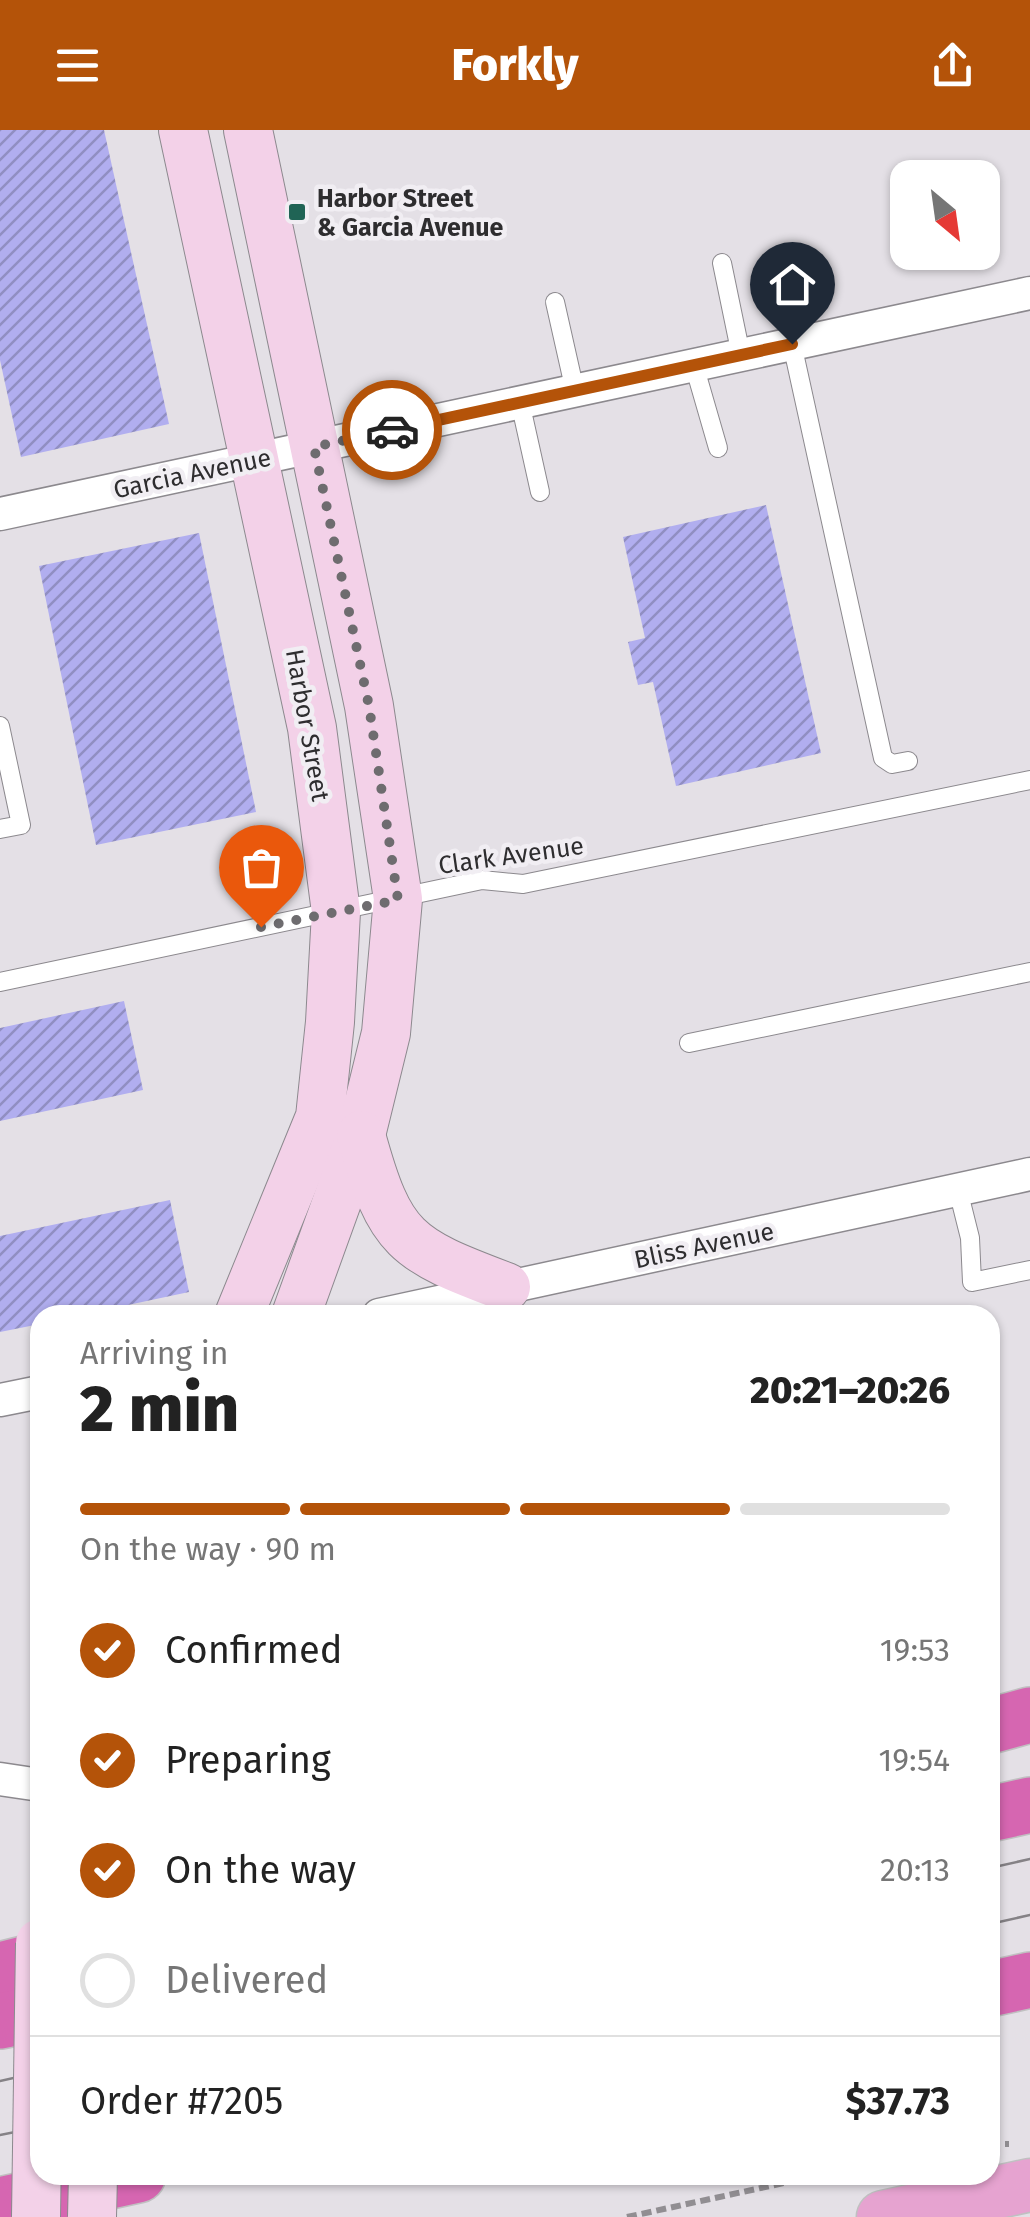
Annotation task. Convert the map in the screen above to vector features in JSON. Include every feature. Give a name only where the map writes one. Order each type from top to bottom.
[{"type":"highway","points":[[1000,1723],[1030,1714]]},
{"type":"highway","points":[[1000,1812],[1030,1805]]},
{"type":"highway","points":[[0,1970],[30,1962]]},
{"type":"highway","points":[[1000,1987],[1030,1980]]},
{"type":"highway","points":[[0,2021],[30,2015]]},
{"type":"highway","points":[[0,2205],[92,2185]]},
{"type":"main road","points":[[883,2217],[1030,2185]]},
{"type":"street","name":"Harbor Street","points":[[183,130],[312,728],[336,912],[320,1117],[243,1305]]},
{"type":"street","points":[[248,130],[369,706],[398,900],[386,1033],[361,1134],[300,1305]]},
{"type":"street","name":"Garcia Avenue","points":[[0,514],[1030,293]]},
{"type":"street","points":[[361,1134],[376,1191],[404,1238],[440,1262],[506,1288]]},
{"type":"street","name":"Bliss Avenue","points":[[426,1305],[1030,1174]]},
{"type":"street","points":[[0,1400],[30,1394]]},
{"type":"street","points":[[0,1779],[30,1784]]},
{"type":"street","points":[[36,2185],[36,2217]]},
{"type":"street","points":[[92,2217],[93,2185]]},
{"type":"lane","points":[[722,263],[742,355]]},
{"type":"lane","points":[[555,302],[576,391]]},
{"type":"lane","points":[[792,344],[883,758],[892,764],[908,761]]},
{"type":"lane","points":[[694,365],[718,448]]},
{"type":"lane","points":[[520,402],[540,492]]},
{"type":"lane","points":[[0,726],[21,824],[0,828]]},
{"type":"lane","name":"Clark Avenue","points":[[0,982],[482,880],[524,884],[1030,780]]},
{"type":"lane","points":[[689,1043],[1030,972]]},
{"type":"lane","points":[[958,1190],[970,1238],[972,1282],[1030,1270]]},
{"type":"path","points":[[627,2217],[775,2185]]},
{"type":"building","points":[[0,130],[104,130],[169,424],[21,457],[0,360]]},
{"type":"building","points":[[766,505],[821,753],[676,786],[653,682],[638,685],[628,642],[645,638],[623,537]]},
{"type":"building","points":[[199,533],[256,812],[96,845],[39,566]]},
{"type":"building","points":[[124,1001],[143,1090],[0,1121],[0,1028]]},
{"type":"building","points":[[170,1200],[189,1292],[128,1305],[30,1305],[30,1326],[0,1332],[0,1236]]},
{"type":"tram line","points":[[1000,1866],[1030,1859]]},
{"type":"tram line","points":[[1000,1922],[1030,1915]]},
{"type":"tram line","points":[[0,2081],[30,2074]]},
{"type":"tram line","points":[[0,2135],[30,2129]]},
{"type":"way so far","points":[[261,927],[398,900],[369,706],[314,447],[392,430]]},
{"type":"place","name":"Harbor Street & Garcia Avenue","points":[[297,212]]},
{"type":"route","points":[[392,430],[792,344]]}]
